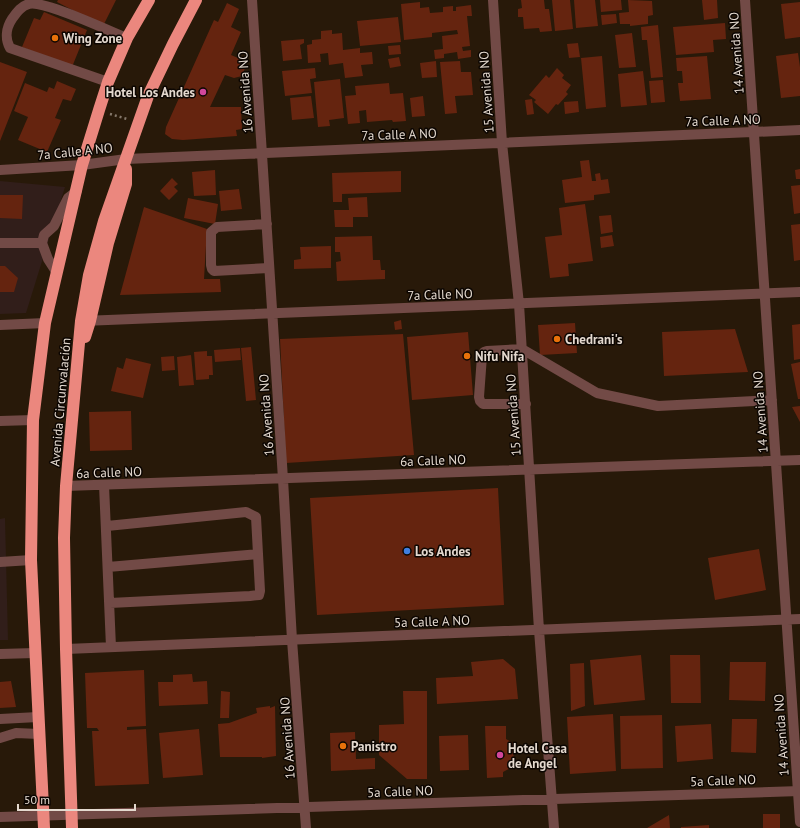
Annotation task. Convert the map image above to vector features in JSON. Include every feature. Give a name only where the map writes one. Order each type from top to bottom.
[{"type":"highway","name":"Avenida Circunvalación","points":[[44,828],[31,560],[33,420],[45,323],[82,165],[98,110],[127,38],[148,0]]},
{"type":"highway","name":"Avenida Circunvalación","points":[[72,828],[64,538],[66,486],[78,357],[85,321],[89,275],[104,222],[148,96],[196,0]]},
{"type":"street","name":"16 Avenida NO","points":[[252,0],[273,314],[292,640],[306,828]]},
{"type":"street","name":"15 Avenida NO","points":[[493,0],[502,143],[519,304],[539,630],[554,828]]},
{"type":"street","name":"14 Avenida NO","points":[[746,0],[800,822]]},
{"type":"street","points":[[108,82],[10,48],[6,37],[9,23],[20,8],[31,3],[46,5],[127,38]]},
{"type":"street","name":"7a Calle A NO","points":[[0,170],[82,165],[126,159],[800,130]]},
{"type":"street","points":[[57,273],[48,259],[42,243],[44,235],[54,226],[68,198],[77,191]]},
{"type":"street","points":[[267,224],[213,229],[211,232],[211,265],[214,271],[269,268]]},
{"type":"street","points":[[0,243],[42,243]]},
{"type":"street","name":"7a Calle NO","points":[[85,321],[800,292]]},
{"type":"street","points":[[0,325],[45,323]]},
{"type":"street","points":[[526,404],[483,404],[480,401],[482,356],[484,352],[522,349],[597,393],[658,406],[772,400]]},
{"type":"street","points":[[0,421],[33,420]]},
{"type":"street","name":"6a Calle NO","points":[[66,486],[800,460]]},
{"type":"street","points":[[104,485],[112,647]]},
{"type":"street","points":[[107,526],[246,512],[256,517],[260,591],[259,595],[110,603]]},
{"type":"street","points":[[108,567],[258,554]]},
{"type":"street","points":[[0,562],[31,560]]},
{"type":"street","name":"5a Calle A NO","points":[[66,649],[800,620]]},
{"type":"street","points":[[0,654],[35,653]]},
{"type":"street","points":[[0,719],[38,717]]},
{"type":"street","points":[[0,738],[16,733],[39,734]]},
{"type":"street","name":"5a Calle NO","points":[[0,817],[799,791]]},
{"type":"path","points":[[98,110],[139,123]]},
{"type":"shaded area","points":[[0,181],[65,187],[26,313],[0,314]]},
{"type":"shaded area","points":[[5,518],[8,640],[0,640],[0,519]]},
{"type":"building","points":[[58,0],[116,0],[103,26],[57,2]]},
{"type":"building","points":[[521,0],[544,0],[545,9],[549,9],[552,31],[540,32],[539,28],[524,29],[523,17],[518,17],[518,9],[522,8]]},
{"type":"building","points":[[552,0],[570,0],[573,29],[555,31]]},
{"type":"building","points":[[574,0],[595,0],[598,26],[576,28]]},
{"type":"building","points":[[600,0],[621,0],[622,10],[601,12]]},
{"type":"building","points":[[628,0],[652,1],[653,15],[648,16],[648,24],[630,26],[630,24],[620,24],[619,13],[629,12]]},
{"type":"building","points":[[702,0],[717,0],[718,18],[704,20]]},
{"type":"building","points":[[420,2],[420,8],[429,7],[430,13],[443,12],[443,7],[453,6],[453,11],[456,11],[456,7],[471,5],[472,16],[467,16],[470,46],[462,47],[463,51],[471,50],[471,57],[458,59],[457,52],[444,54],[444,58],[435,59],[434,50],[443,49],[442,36],[458,34],[457,30],[432,33],[432,37],[404,40],[401,4]]},
{"type":"building","points":[[800,2],[800,37],[785,39],[781,4]]},
{"type":"building","points":[[227,3],[239,9],[231,27],[241,32],[231,55],[245,61],[245,68],[242,76],[234,78],[225,75],[210,107],[241,107],[242,129],[236,130],[237,136],[183,140],[172,139],[165,134],[166,127],[214,20],[218,22]]},
{"type":"building","name":"Wing Zone","points":[[44,12],[87,30],[72,67],[22,47],[34,18],[40,20]]},
{"type":"building","points":[[616,14],[617,23],[602,25],[601,15]]},
{"type":"building","points":[[398,17],[401,42],[360,46],[357,21]]},
{"type":"building","points":[[725,23],[726,39],[713,40],[714,52],[676,55],[673,27]]},
{"type":"building","points":[[658,25],[663,77],[651,78],[647,40],[642,40],[641,27]]},
{"type":"building","points":[[332,30],[332,34],[342,33],[343,50],[360,48],[360,53],[372,52],[373,64],[361,65],[363,76],[345,78],[343,63],[329,65],[328,53],[320,54],[321,62],[308,63],[307,45],[312,44],[312,40],[321,39],[321,31]]},
{"type":"building","points":[[632,33],[636,67],[619,68],[615,35]]},
{"type":"building","points":[[304,39],[304,43],[300,45],[302,59],[283,61],[281,41]]},
{"type":"building","points":[[578,43],[580,57],[569,58],[567,44]]},
{"type":"building","points":[[400,45],[401,54],[389,55],[388,46]]},
{"type":"building","points":[[798,53],[800,67],[800,96],[781,98],[776,56]]},
{"type":"building","points":[[602,56],[606,107],[586,109],[581,58]]},
{"type":"building","points":[[707,56],[711,99],[680,101],[678,83],[683,83],[682,71],[677,71],[676,58]]},
{"type":"building","points":[[399,57],[401,66],[390,68],[388,59]]},
{"type":"building","points":[[436,61],[437,77],[422,78],[420,63]]},
{"type":"building","points":[[460,61],[461,72],[471,72],[473,95],[455,96],[457,113],[445,114],[440,62]]},
{"type":"building","points":[[0,62],[27,72],[0,141]]},
{"type":"building","points":[[315,68],[316,78],[310,79],[312,93],[285,96],[282,71]]},
{"type":"building","points":[[557,68],[564,75],[562,78],[571,85],[566,92],[568,94],[558,105],[556,104],[548,114],[534,102],[536,100],[529,95],[546,75],[549,78]]},
{"type":"building","points":[[643,71],[647,105],[621,107],[618,74]]},
{"type":"building","points":[[340,79],[344,118],[329,120],[330,126],[318,127],[314,82]]},
{"type":"building","points":[[663,80],[665,102],[651,103],[649,81]]},
{"type":"building","points":[[57,81],[76,89],[71,101],[63,99],[55,118],[61,120],[47,152],[18,140],[28,117],[14,111],[25,83],[47,92],[49,87],[54,89]]},
{"type":"building","points":[[389,83],[390,94],[403,93],[406,121],[393,122],[392,120],[367,122],[366,110],[359,111],[360,123],[348,124],[345,96],[356,95],[355,86]]},
{"type":"building","points":[[311,96],[314,118],[292,120],[290,98]]},
{"type":"building","points":[[423,96],[425,116],[412,117],[410,98]]},
{"type":"building","points":[[532,99],[534,114],[527,115],[525,100]]},
{"type":"building","points":[[578,101],[579,112],[565,114],[564,102]]},
{"type":"building","points":[[589,160],[592,181],[596,181],[595,174],[600,173],[601,180],[608,179],[610,193],[594,195],[594,200],[565,203],[562,180],[582,177],[580,161]]},
{"type":"building","points":[[800,169],[800,179],[796,179],[795,170]]},
{"type":"building","points":[[215,170],[216,195],[194,196],[192,172]]},
{"type":"building","points":[[401,171],[401,192],[342,194],[342,202],[333,202],[332,173]]},
{"type":"building","points":[[172,178],[178,184],[174,187],[178,191],[169,200],[160,191]]},
{"type":"building","points":[[800,185],[800,213],[794,214],[791,186]]},
{"type":"building","points":[[239,189],[242,209],[221,211],[219,191]]},
{"type":"building","points":[[0,195],[23,195],[22,219],[0,218]]},
{"type":"building","points":[[367,197],[368,217],[353,217],[353,227],[335,227],[334,210],[349,210],[348,198]]},
{"type":"building","points":[[188,198],[218,204],[215,224],[184,218]]},
{"type":"building","points":[[585,204],[593,261],[568,264],[569,276],[550,278],[545,237],[562,235],[559,208]]},
{"type":"building","points":[[144,207],[207,229],[204,279],[220,279],[221,292],[120,295]]},
{"type":"building","points":[[611,215],[613,232],[601,234],[599,216]]},
{"type":"building","points":[[800,224],[800,260],[794,261],[791,225]]},
{"type":"building","points":[[612,235],[614,246],[601,248],[600,237]]},
{"type":"building","points":[[372,236],[373,260],[380,260],[381,270],[385,270],[385,279],[337,281],[336,262],[341,261],[340,252],[335,252],[335,237]]},
{"type":"building","points":[[331,246],[331,268],[294,269],[294,260],[301,259],[300,247]]},
{"type":"building","points":[[0,266],[5,266],[18,278],[14,292],[0,292]]},
{"type":"building","points":[[401,320],[402,329],[395,330],[394,322]]},
{"type":"building","name":"Chedrani's","points":[[575,323],[577,353],[540,355],[538,325]]},
{"type":"building","points":[[800,324],[800,359],[794,360],[792,325]]},
{"type":"building","points":[[735,329],[748,372],[664,376],[662,332]]},
{"type":"building","points":[[468,332],[473,395],[412,400],[407,337]]},
{"type":"building","points":[[403,334],[414,455],[286,463],[280,339]]},
{"type":"building","points":[[251,347],[256,400],[246,401],[241,348]]},
{"type":"building","points":[[240,348],[241,360],[215,362],[214,350]]},
{"type":"building","points":[[207,351],[207,356],[212,356],[213,375],[209,375],[209,379],[196,380],[194,352]]},
{"type":"building","points":[[191,355],[194,385],[179,386],[177,357]]},
{"type":"building","points":[[174,356],[175,370],[162,371],[161,357]]},
{"type":"building","points":[[126,358],[151,364],[143,398],[111,391],[117,367],[123,369]]},
{"type":"building","points":[[800,362],[800,399],[798,399],[791,364]]},
{"type":"building","points":[[800,406],[800,422],[792,407]]},
{"type":"building","points":[[131,411],[132,450],[90,451],[89,412]]},
{"type":"building","name":"Los Andes","points":[[498,488],[504,605],[317,615],[310,498]]},
{"type":"building","points":[[759,549],[766,590],[715,600],[708,558]]},
{"type":"building","points":[[641,655],[645,700],[594,705],[590,660]]},
{"type":"building","points":[[670,655],[700,655],[701,703],[671,703]]},
{"type":"building","points":[[503,659],[515,669],[518,699],[437,704],[436,678],[473,676],[471,662]]},
{"type":"building","points":[[730,662],[766,662],[765,701],[729,700]]},
{"type":"building","points":[[584,663],[585,706],[571,711],[570,664]]},
{"type":"building","points":[[144,670],[146,726],[127,727],[127,730],[146,729],[149,784],[95,786],[92,731],[99,731],[97,728],[87,728],[85,673]]},
{"type":"building","points":[[192,674],[193,682],[207,681],[208,704],[159,706],[158,682],[173,682],[173,675]]},
{"type":"building","points":[[11,681],[16,707],[0,708],[0,682]]},
{"type":"building","points":[[221,691],[230,692],[229,718],[220,718]]},
{"type":"building","points":[[403,691],[427,691],[427,779],[407,779],[379,755],[379,725],[404,724]]},
{"type":"building","points":[[270,706],[270,708],[275,706],[276,756],[262,758],[220,757],[218,724],[229,723],[257,713],[256,708]]},
{"type":"building","points":[[613,714],[616,771],[570,774],[567,717]]},
{"type":"building","points":[[662,715],[663,768],[621,769],[620,716]]},
{"type":"building","points":[[732,719],[757,719],[756,753],[731,752]]},
{"type":"building","points":[[711,724],[713,759],[677,762],[675,726]]},
{"type":"building","name":"Hotel Casa de Angel","points":[[485,726],[506,726],[506,739],[513,743],[514,766],[503,772],[503,777],[487,778]]},
{"type":"building","points":[[199,729],[203,775],[163,778],[159,733]]},
{"type":"building","name":"Panistro","points":[[355,732],[356,759],[375,758],[375,769],[331,771],[330,733]]},
{"type":"building","points":[[468,735],[469,770],[440,771],[439,736]]},
{"type":"building","points":[[763,814],[780,814],[780,828],[763,828]]},
{"type":"building","points":[[669,815],[670,828],[647,828]]},
{"type":"building","points":[[709,825],[709,828],[681,828],[681,827]]},
{"type":"place","name":"Wing Zone","points":[[55,38]]},
{"type":"place","name":"Hotel Los Andes","points":[[203,92]]},
{"type":"place","name":"Chedrani's","points":[[557,339]]},
{"type":"place","name":"Nifu Nifa","points":[[467,356]]},
{"type":"place","name":"Los Andes","points":[[407,551]]},
{"type":"place","name":"Panistro","points":[[343,746]]},
{"type":"place","name":"Hotel Casa de Angel","points":[[500,755]]}]
